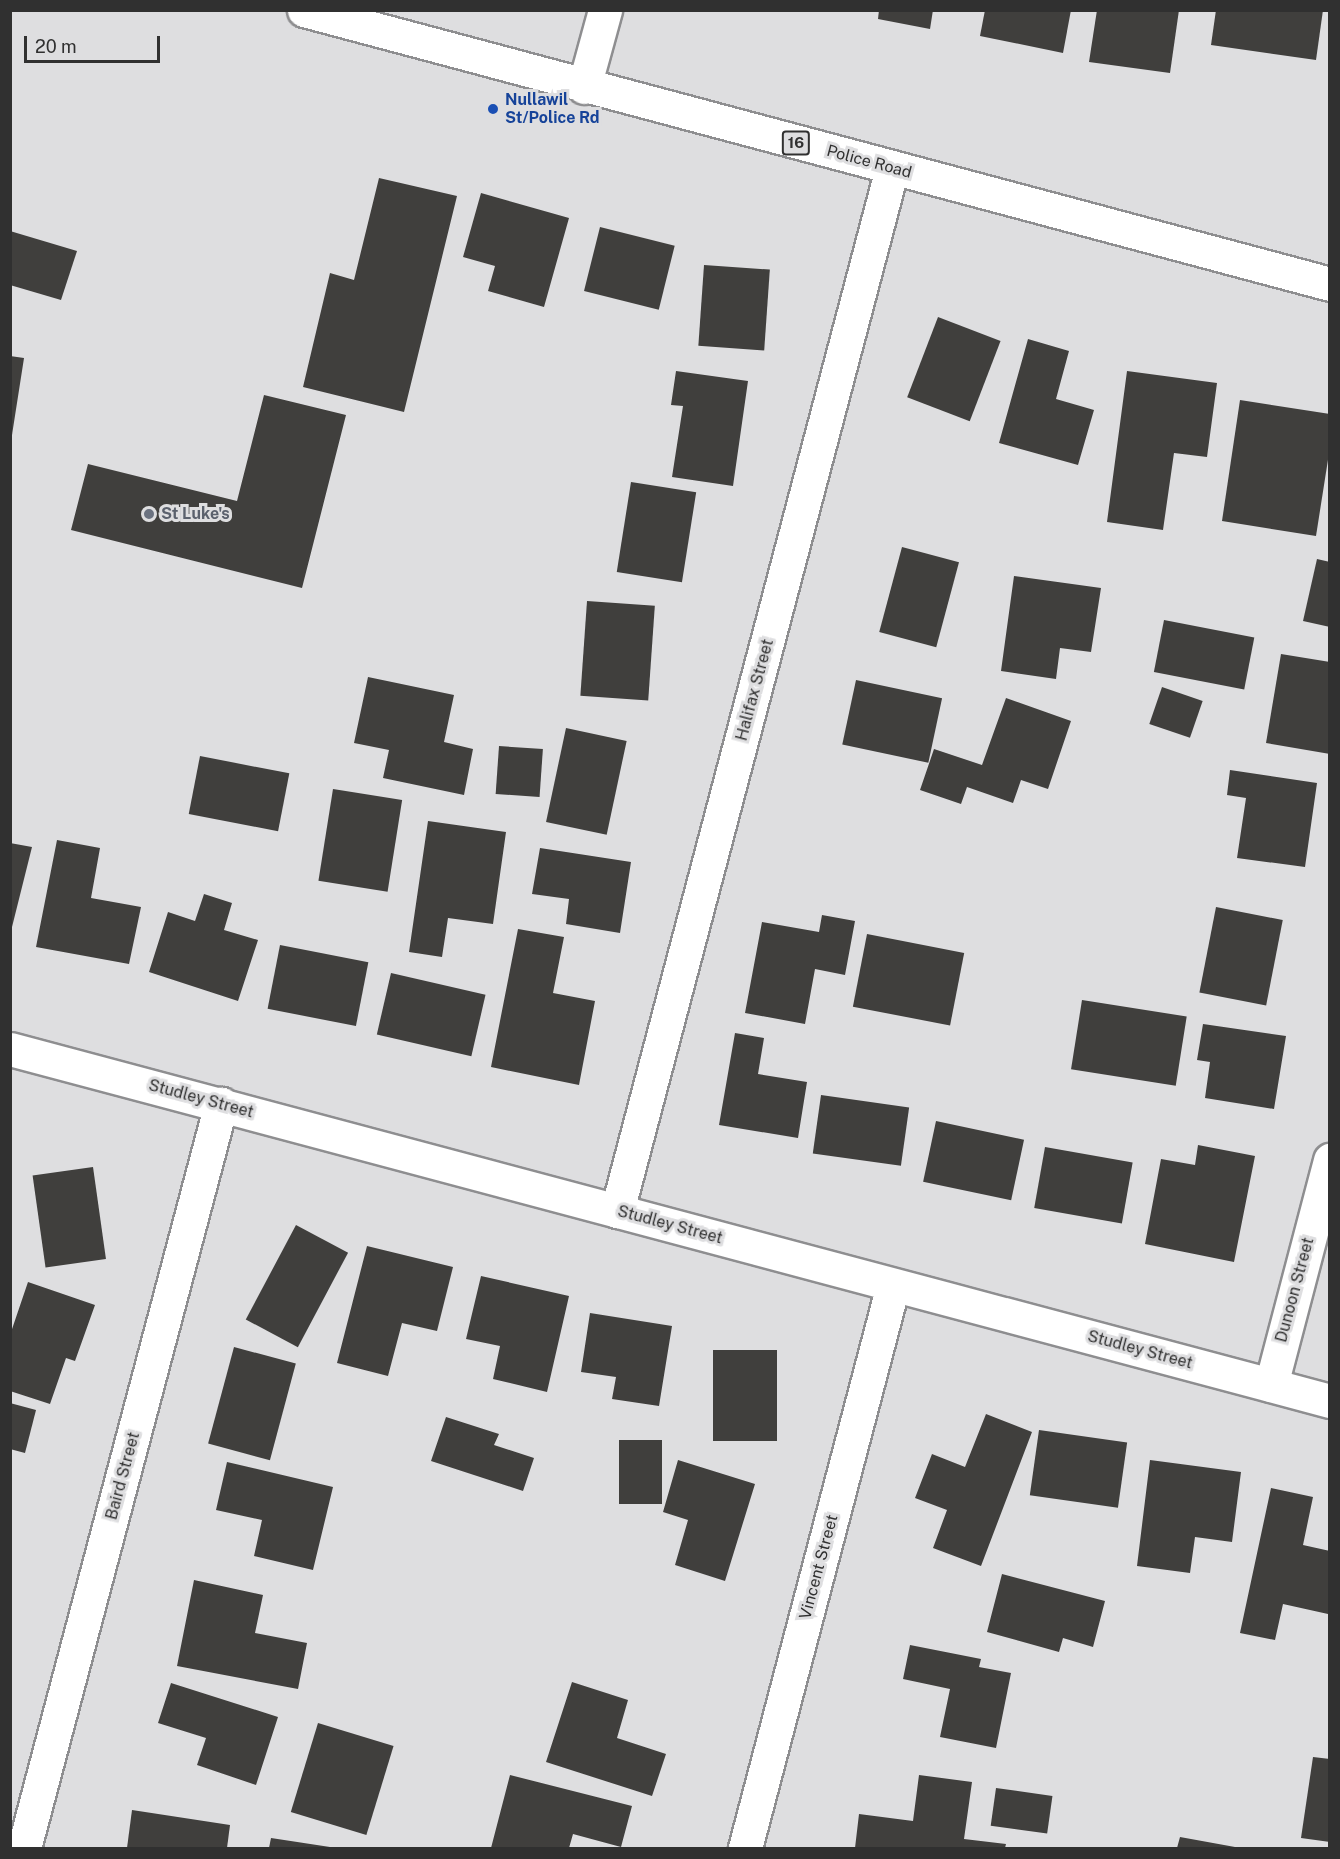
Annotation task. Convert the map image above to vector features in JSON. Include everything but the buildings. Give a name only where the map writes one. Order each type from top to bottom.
[{"type":"street","name":"Police Road","points":[[304,10],[584,87],[1329,284]]},
{"type":"street","points":[[584,87],[605,10]]},
{"type":"street","name":"Halifax Street","points":[[617,1211],[892,168]]},
{"type":"street","name":"Studley Street","points":[[10,1048],[1329,1401]]},
{"type":"street","name":"Baird Street","points":[[24,1848],[221,1104]]},
{"type":"street","name":"Dunoon Street","points":[[1270,1385],[1329,1160]]},
{"type":"street","name":"Vincent Street","points":[[745,1848],[893,1285]]},
{"type":"place","name":"Nullawil St/Police Rd","points":[[493,109]]},
{"type":"place","name":"St Luke's","points":[[149,514]]}]
